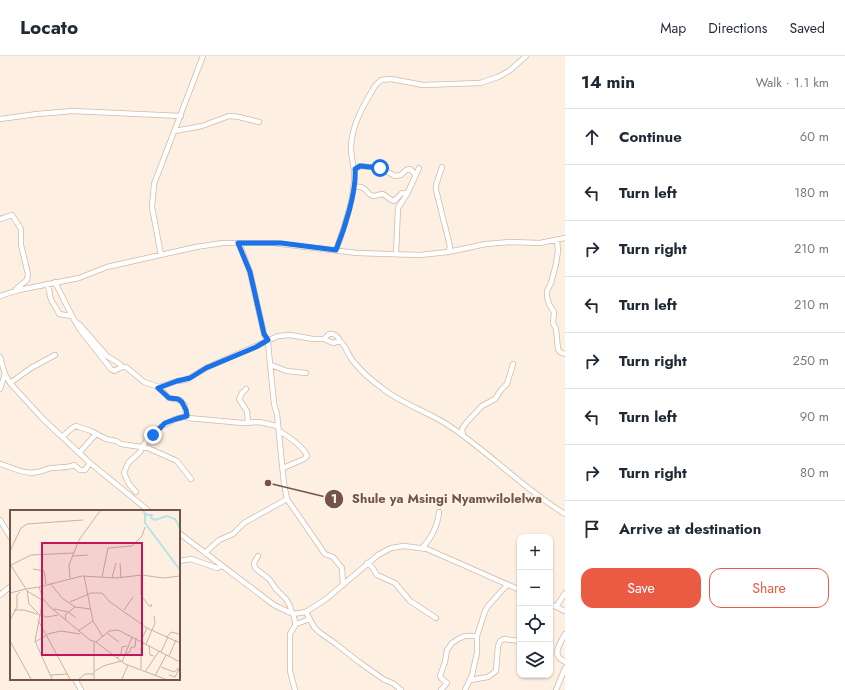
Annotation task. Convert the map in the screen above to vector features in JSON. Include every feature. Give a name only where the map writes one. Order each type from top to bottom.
[{"type":"street","points":[[161,255],[153,217],[152,195],[157,174],[203,56]]},
{"type":"street","points":[[336,250],[344,230],[354,187],[355,169],[351,150],[353,131],[370,93],[375,86],[381,80],[391,79],[423,85],[480,83],[498,77],[509,71],[526,56]]},
{"type":"street","points":[[0,119],[73,111],[180,116]]},
{"type":"street","points":[[175,130],[202,126],[229,116],[258,122]]},
{"type":"street","points":[[355,169],[360,166],[376,167],[395,176],[410,169],[415,174]]},
{"type":"street","points":[[442,167],[436,185],[436,190],[449,242],[450,248],[448,252]]},
{"type":"street","points":[[396,254],[398,211],[400,204],[408,193],[415,174],[419,168]]},
{"type":"street","points":[[354,187],[361,186],[373,196],[383,194],[392,200],[397,199],[402,193],[408,193]]},
{"type":"street","points":[[0,219],[12,215],[21,229],[21,245],[28,274],[26,280],[13,291]]},
{"type":"street","points":[[0,296],[13,291],[79,278],[107,267],[200,246],[223,243],[281,243],[366,254],[426,255],[486,244],[511,242],[535,243],[565,238]]},
{"type":"street","points":[[557,240],[558,251],[556,264],[551,283],[547,291],[547,297],[554,312],[553,323],[556,332],[558,349],[560,352],[565,354]]},
{"type":"street","points":[[238,243],[250,272],[264,334],[268,340],[274,404],[287,499],[325,554],[333,557],[342,568],[343,585]]},
{"type":"street","points":[[55,282],[81,331],[111,369],[114,371],[122,367]]},
{"type":"street","points":[[46,284],[50,289],[51,299],[59,314],[73,318],[85,329],[108,356],[122,367],[126,368],[146,383],[158,388],[169,398],[178,399],[182,402],[187,416],[190,419],[216,422],[260,422],[277,426]]},
{"type":"street","points":[[324,339],[327,335],[333,334],[337,336],[345,347],[352,361],[382,389],[408,404],[444,421],[463,435],[516,480],[565,514]]},
{"type":"street","points":[[158,388],[190,378],[206,368],[268,340],[286,335],[324,339],[333,343],[340,341]]},
{"type":"street","points":[[261,344],[269,351]]},
{"type":"street","points":[[10,383],[30,368],[55,355]]},
{"type":"street","points":[[0,357],[5,374],[10,383],[27,402],[90,464],[148,510]]},
{"type":"street","points":[[463,435],[462,429],[466,423],[482,406],[495,399],[507,384],[513,364]]},
{"type":"street","points":[[270,365],[287,371],[306,373]]},
{"type":"street","points":[[0,389],[2,379],[5,374]]},
{"type":"street","points":[[246,389],[239,399],[247,411],[248,422]]},
{"type":"street","points":[[136,492],[129,484],[124,471],[131,458],[140,452],[149,438],[165,423],[187,416]]},
{"type":"street","points":[[62,437],[76,426],[121,444],[144,447],[177,461],[191,479]]},
{"type":"street","points":[[279,432],[294,441],[306,453],[307,456],[304,460],[282,468]]},
{"type":"street","points":[[79,453],[96,434]]},
{"type":"street","points":[[0,464],[34,473],[48,468],[70,467],[74,465],[80,470],[85,470],[90,464]]},
{"type":"street","points":[[205,553],[219,540],[236,532],[244,523],[287,499]]},
{"type":"street","points":[[422,548],[427,544],[437,523],[439,512]]},
{"type":"street","points":[[0,520],[10,536]]},
{"type":"street","points":[[180,534],[274,605],[292,613],[306,612],[326,599],[378,555],[391,548],[404,546],[422,548],[460,563],[517,589]]},
{"type":"street","points":[[258,556],[254,562],[255,568],[269,580],[276,590],[286,599],[296,624]]},
{"type":"street","points":[[180,561],[191,559],[212,567],[219,568],[222,566]]},
{"type":"street","points":[[367,563],[372,567],[377,575],[395,583],[410,601],[436,618]]},
{"type":"street","points":[[465,690],[472,675],[477,653],[478,629],[488,606],[507,585]]},
{"type":"street","points":[[0,595],[10,587]]},
{"type":"street","points":[[556,607],[565,593]]},
{"type":"street","points":[[553,606],[565,611]]},
{"type":"street","points":[[306,612],[314,627],[319,632],[358,662],[383,679],[394,684],[401,690]]},
{"type":"street","points":[[295,690],[290,671],[290,634],[296,624],[310,619]]},
{"type":"street","points":[[565,634],[557,655],[565,662]]},
{"type":"street","points":[[441,690],[447,683],[440,676],[448,648],[452,643],[465,636],[477,636]]},
{"type":"street","points":[[470,680],[488,677],[496,671],[498,646],[500,641],[504,639],[517,641]]},
{"type":"street","points":[[556,690],[565,668]]},
{"type":"street","points":[[76,680],[81,690]]},
{"type":"place","name":"Shule ya Msingi Nyamwilolelwa","points":[[268,483]]},
{"type":"route","points":[[153,435],[165,423],[187,416],[182,402],[178,399],[169,398],[158,388],[177,381],[186,380],[206,368],[256,347],[268,340],[264,334],[250,272],[238,243],[281,243],[336,250],[344,230],[348,213],[355,169],[360,166],[380,168]]}]
